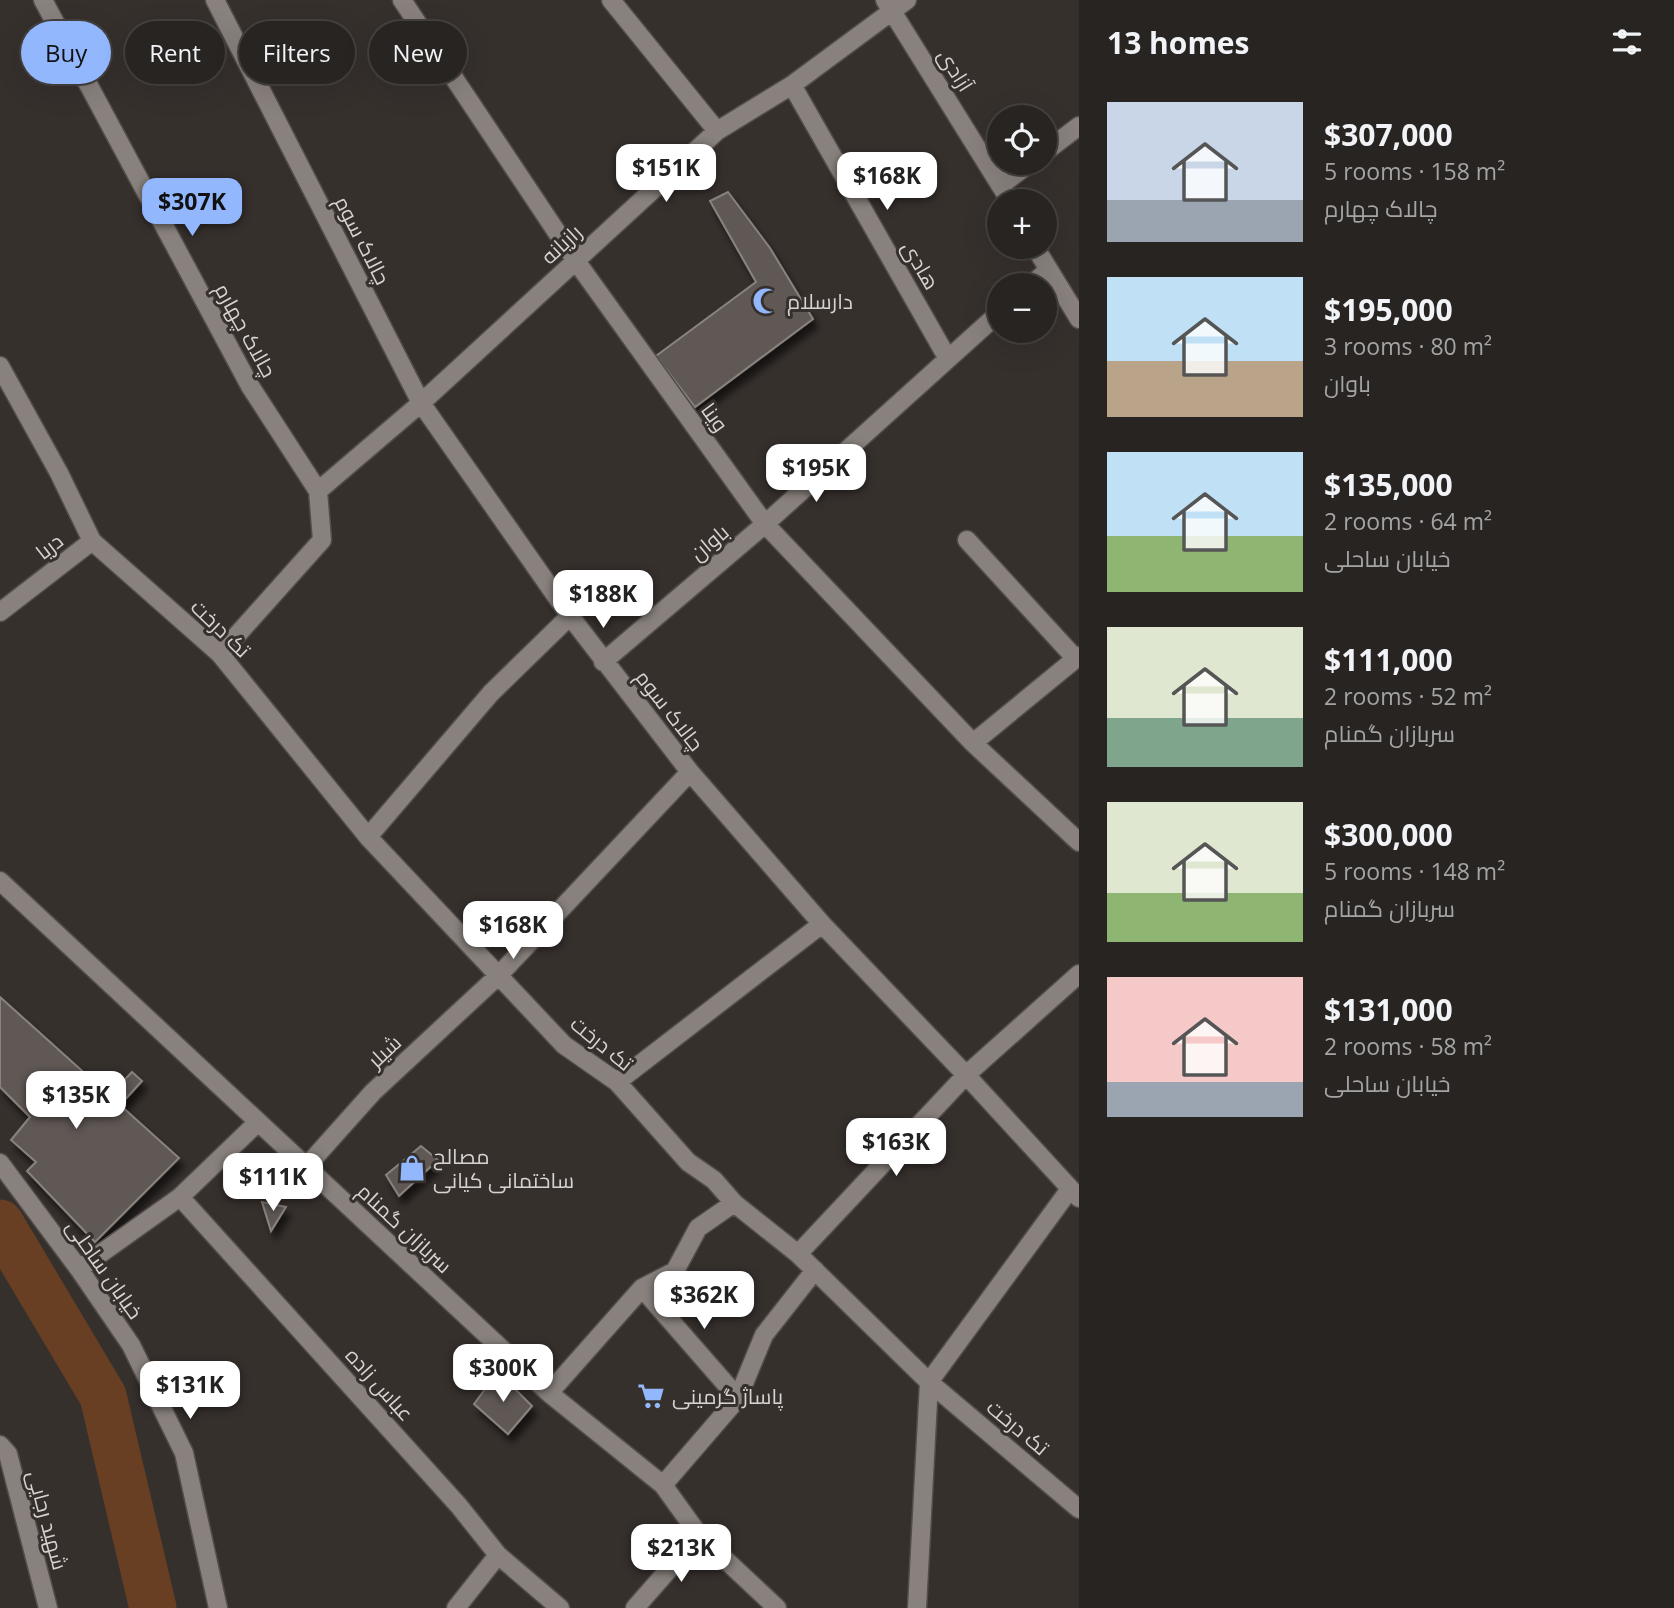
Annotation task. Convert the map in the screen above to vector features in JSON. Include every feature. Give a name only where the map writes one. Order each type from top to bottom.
[{"type":"street","name":"چالاک چهارم","points":[[43,0],[250,386],[318,491]]},
{"type":"street","name":"چالاک سوم","points":[[215,0],[421,403],[603,662],[690,772],[822,924],[1075,1194]]},
{"type":"street","name":"وینا","points":[[402,0],[576,261],[765,524],[973,743],[1079,842]]},
{"type":"street","points":[[611,0],[717,131]]},
{"type":"street","name":"رازیانه","points":[[318,491],[421,403],[717,131],[792,86],[888,6],[907,0]]},
{"type":"street","name":"آزادی","points":[[888,6],[1003,189]]},
{"type":"street","name":"هادی","points":[[792,86],[948,359]]},
{"type":"street","points":[[1057,143],[1079,126]]},
{"type":"street","points":[[1001,185],[1014,175]]},
{"type":"street","points":[[1042,259],[1078,314]]},
{"type":"street","points":[[1045,273],[1048,270]]},
{"type":"street","name":"باوان","points":[[603,662],[765,524],[987,324]]},
{"type":"street","name":"تک درخت","points":[[0,366],[59,473],[92,541],[220,654],[368,837],[564,1045],[617,1082],[688,1162],[714,1180],[734,1203],[798,1254],[929,1382],[1079,1509]]},
{"type":"street","points":[[220,654],[322,540],[318,491]]},
{"type":"street","points":[[967,540],[1077,658],[973,743]]},
{"type":"street","name":"دریا","points":[[0,612],[92,541]]},
{"type":"street","points":[[368,837],[491,693],[570,616]]},
{"type":"street","name":"شیلر","points":[[306,1167],[373,1092],[499,975],[690,772]]},
{"type":"street","name":"سربازان گمنام","points":[[0,881],[549,1393],[663,1485],[699,1535],[777,1608]]},
{"type":"street","points":[[617,1082],[822,924]]},
{"type":"street","points":[[798,1254],[966,1075],[1079,974]]},
{"type":"street","points":[[79,1269],[180,1196],[258,1122]]},
{"type":"street","name":"خیابان ساحلی","points":[[0,1163],[79,1269],[131,1345],[184,1453],[218,1608]]},
{"type":"street","points":[[917,1608],[929,1382],[1075,1194]]},
{"type":"street","name":"عباس زاده","points":[[180,1196],[459,1506],[498,1555],[560,1608]]},
{"type":"street","points":[[549,1393],[642,1289],[675,1271],[698,1228],[734,1203]]},
{"type":"street","points":[[663,1485],[738,1398],[764,1335],[815,1270]]},
{"type":"street","points":[[642,1289],[738,1398]]},
{"type":"street","name":"شهید رجایی","points":[[0,1445],[8,1454],[48,1608]]},
{"type":"street","points":[[635,1608],[699,1535]]},
{"type":"street","points":[[456,1608],[498,1555]]},
{"type":"building","name":"دارسلام","points":[[728,192],[770,248],[813,319],[695,407],[656,356],[756,282],[710,201]]},
{"type":"building","points":[[0,997],[179,1158],[95,1242],[27,1171],[36,1162],[11,1140],[30,1117],[0,1087]]},
{"type":"building","points":[[132,1072],[142,1081],[122,1103],[113,1092]]},
{"type":"building","name":"مصالح ساختمانی کیانی","points":[[421,1146],[438,1160],[399,1196],[386,1175]]},
{"type":"building","points":[[262,1202],[286,1207],[271,1231]]},
{"type":"building","points":[[498,1372],[532,1406],[508,1434],[474,1404]]},
{"type":"waterway","points":[[0,1223],[103,1396],[153,1608]]},
{"type":"place","name":"دارسلام","points":[[766,301]]},
{"type":"place","name":"مصالح ساختمانی کیانی","points":[[412,1168]]},
{"type":"place","name":"پاساژ گرمینی","points":[[651,1396]]}]
